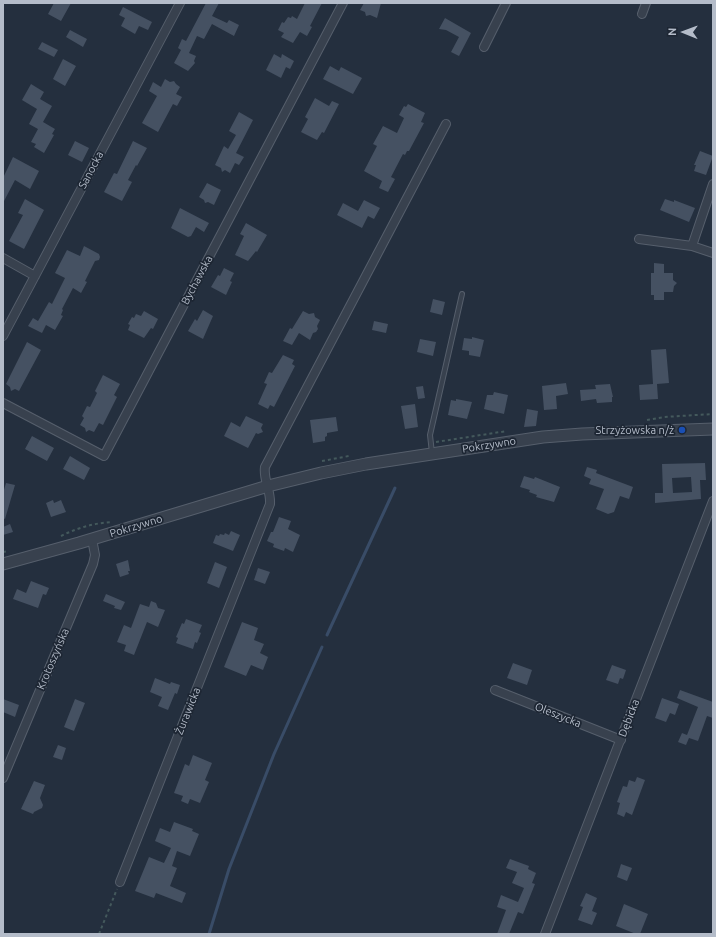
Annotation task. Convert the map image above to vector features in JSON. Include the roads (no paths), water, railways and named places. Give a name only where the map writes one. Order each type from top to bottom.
[{"type":"street","name":"Sanocka","points":[[3,336],[180,3]]},
{"type":"street","name":"Bychawska","points":[[3,403],[104,456],[343,3]]},
{"type":"street","points":[[484,47],[506,3]]},
{"type":"street","points":[[642,14],[646,3]]},
{"type":"street","points":[[268,486],[264,471],[265,467],[446,124]]},
{"type":"street","points":[[692,246],[713,184]]},
{"type":"street","points":[[639,239],[692,246],[713,253]]},
{"type":"street","points":[[3,258],[35,276]]},
{"type":"street","name":"Pokrzywno","points":[[3,564],[268,486],[340,469],[502,442],[562,435],[713,429]]},
{"type":"street","name":"Żurawicka","points":[[120,882],[270,504],[270,493],[268,486]]},
{"type":"street","name":"Dębicka","points":[[545,934],[713,501]]},
{"type":"street","name":"Krotoszyńska","points":[[3,778],[94,564],[95,555],[92,539]]},
{"type":"street","name":"Oleszycka","points":[[496,690],[621,740]]},
{"type":"lane","points":[[432,454],[430,435],[462,294]]},
{"type":"waterway","points":[[327,635],[395,488]]},
{"type":"waterway","points":[[209,934],[229,869],[274,754],[322,647]]},
{"type":"place","name":"Strzyżowska n/ż","points":[[682,430]]}]
